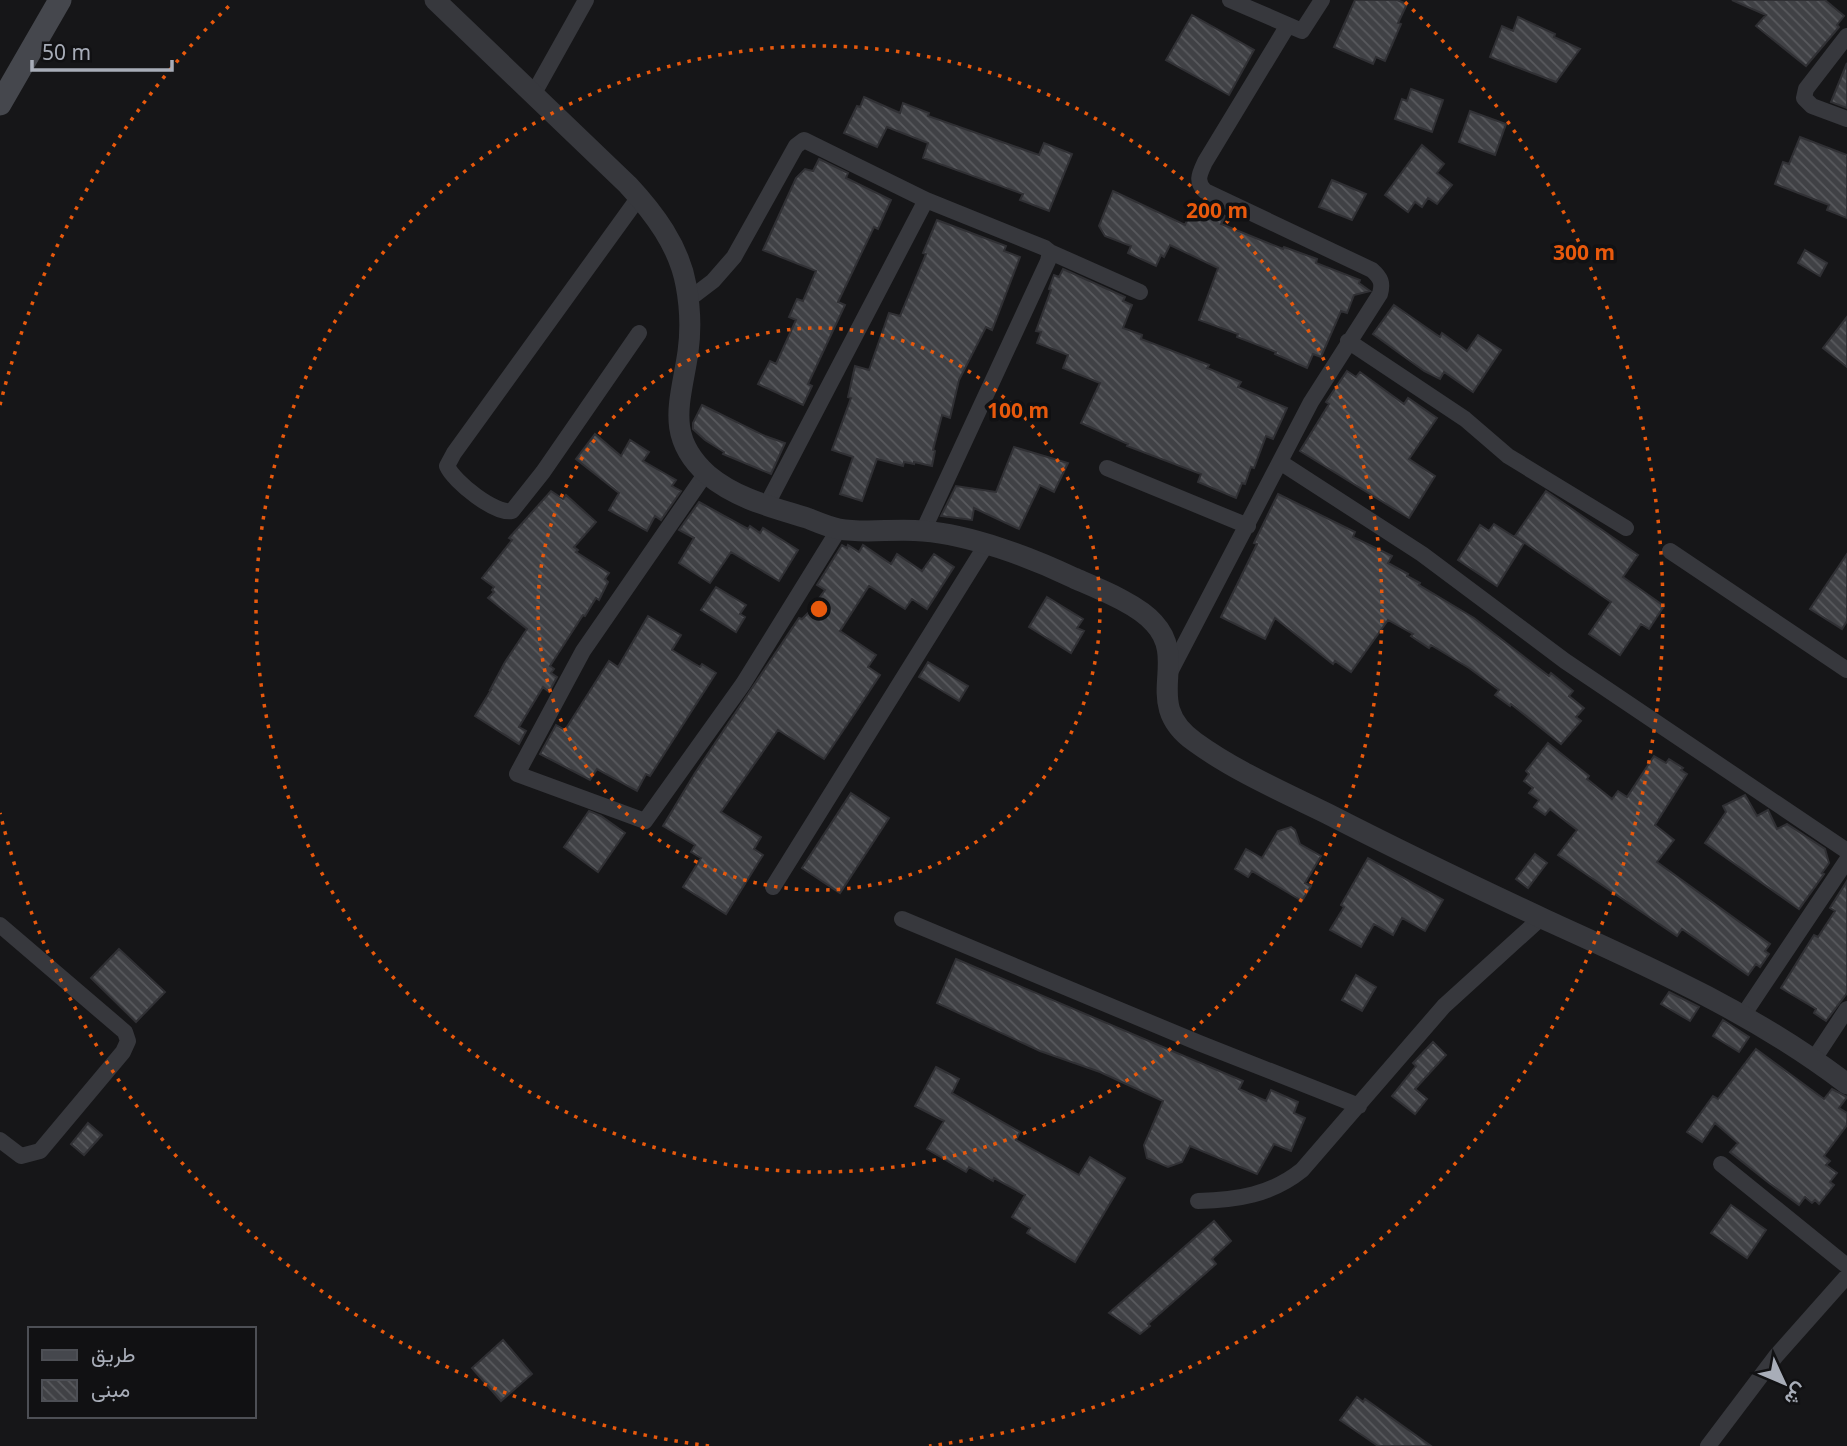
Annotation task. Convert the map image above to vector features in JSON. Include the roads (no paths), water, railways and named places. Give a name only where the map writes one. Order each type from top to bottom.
[{"type":"main road","points":[[0,104],[60,0]]},
{"type":"street","points":[[435,0],[639,197],[672,244],[686,282],[688,300],[689,341],[679,399],[679,431],[689,454],[706,473],[736,494],[839,529],[923,531],[986,545],[1072,577],[1149,617],[1165,640],[1169,713],[1182,733],[1210,753],[1378,840],[1680,981],[1744,1014],[1814,1059],[1847,1084]]},
{"type":"street","points":[[534,93],[586,0]]},
{"type":"street","points":[[1230,0],[1302,31],[1322,0]]},
{"type":"street","points":[[1168,676],[1311,402],[1380,294],[1382,286],[1373,270],[1205,191],[1198,181],[1205,162],[1288,25]]},
{"type":"street","points":[[1847,36],[1806,89],[1804,98],[1812,106],[1847,120]]},
{"type":"street","points":[[688,300],[713,281],[734,257],[800,142],[811,142],[926,200],[1045,248],[1140,292]]},
{"type":"street","points":[[639,197],[454,453],[447,466],[449,472],[498,510],[512,511],[639,333]]},
{"type":"street","points":[[766,506],[926,200]]},
{"type":"street","points":[[923,531],[1050,252]]},
{"type":"street","points":[[1348,341],[1465,419],[1508,456],[1626,528]]},
{"type":"street","points":[[1280,462],[1422,554],[1565,661],[1847,851]]},
{"type":"street","points":[[1107,468],[1248,526]]},
{"type":"street","points":[[706,473],[583,651],[517,774],[645,821],[743,684],[839,529]]},
{"type":"street","points":[[773,887],[986,545]]},
{"type":"street","points":[[1670,551],[1847,670]]},
{"type":"street","points":[[1744,1014],[1847,860]]},
{"type":"street","points":[[1198,1202],[1244,1198],[1292,1179],[1317,1156],[1444,1006],[1542,917]]},
{"type":"street","points":[[902,919],[1359,1106]]},
{"type":"street","points":[[0,925],[125,1032],[128,1041],[123,1052],[40,1151],[21,1156],[0,1140]]},
{"type":"street","points":[[1814,1059],[1847,1009]]},
{"type":"street","points":[[1721,1164],[1847,1266]]},
{"type":"street","points":[[1708,1446],[1776,1356],[1847,1276]]}]
